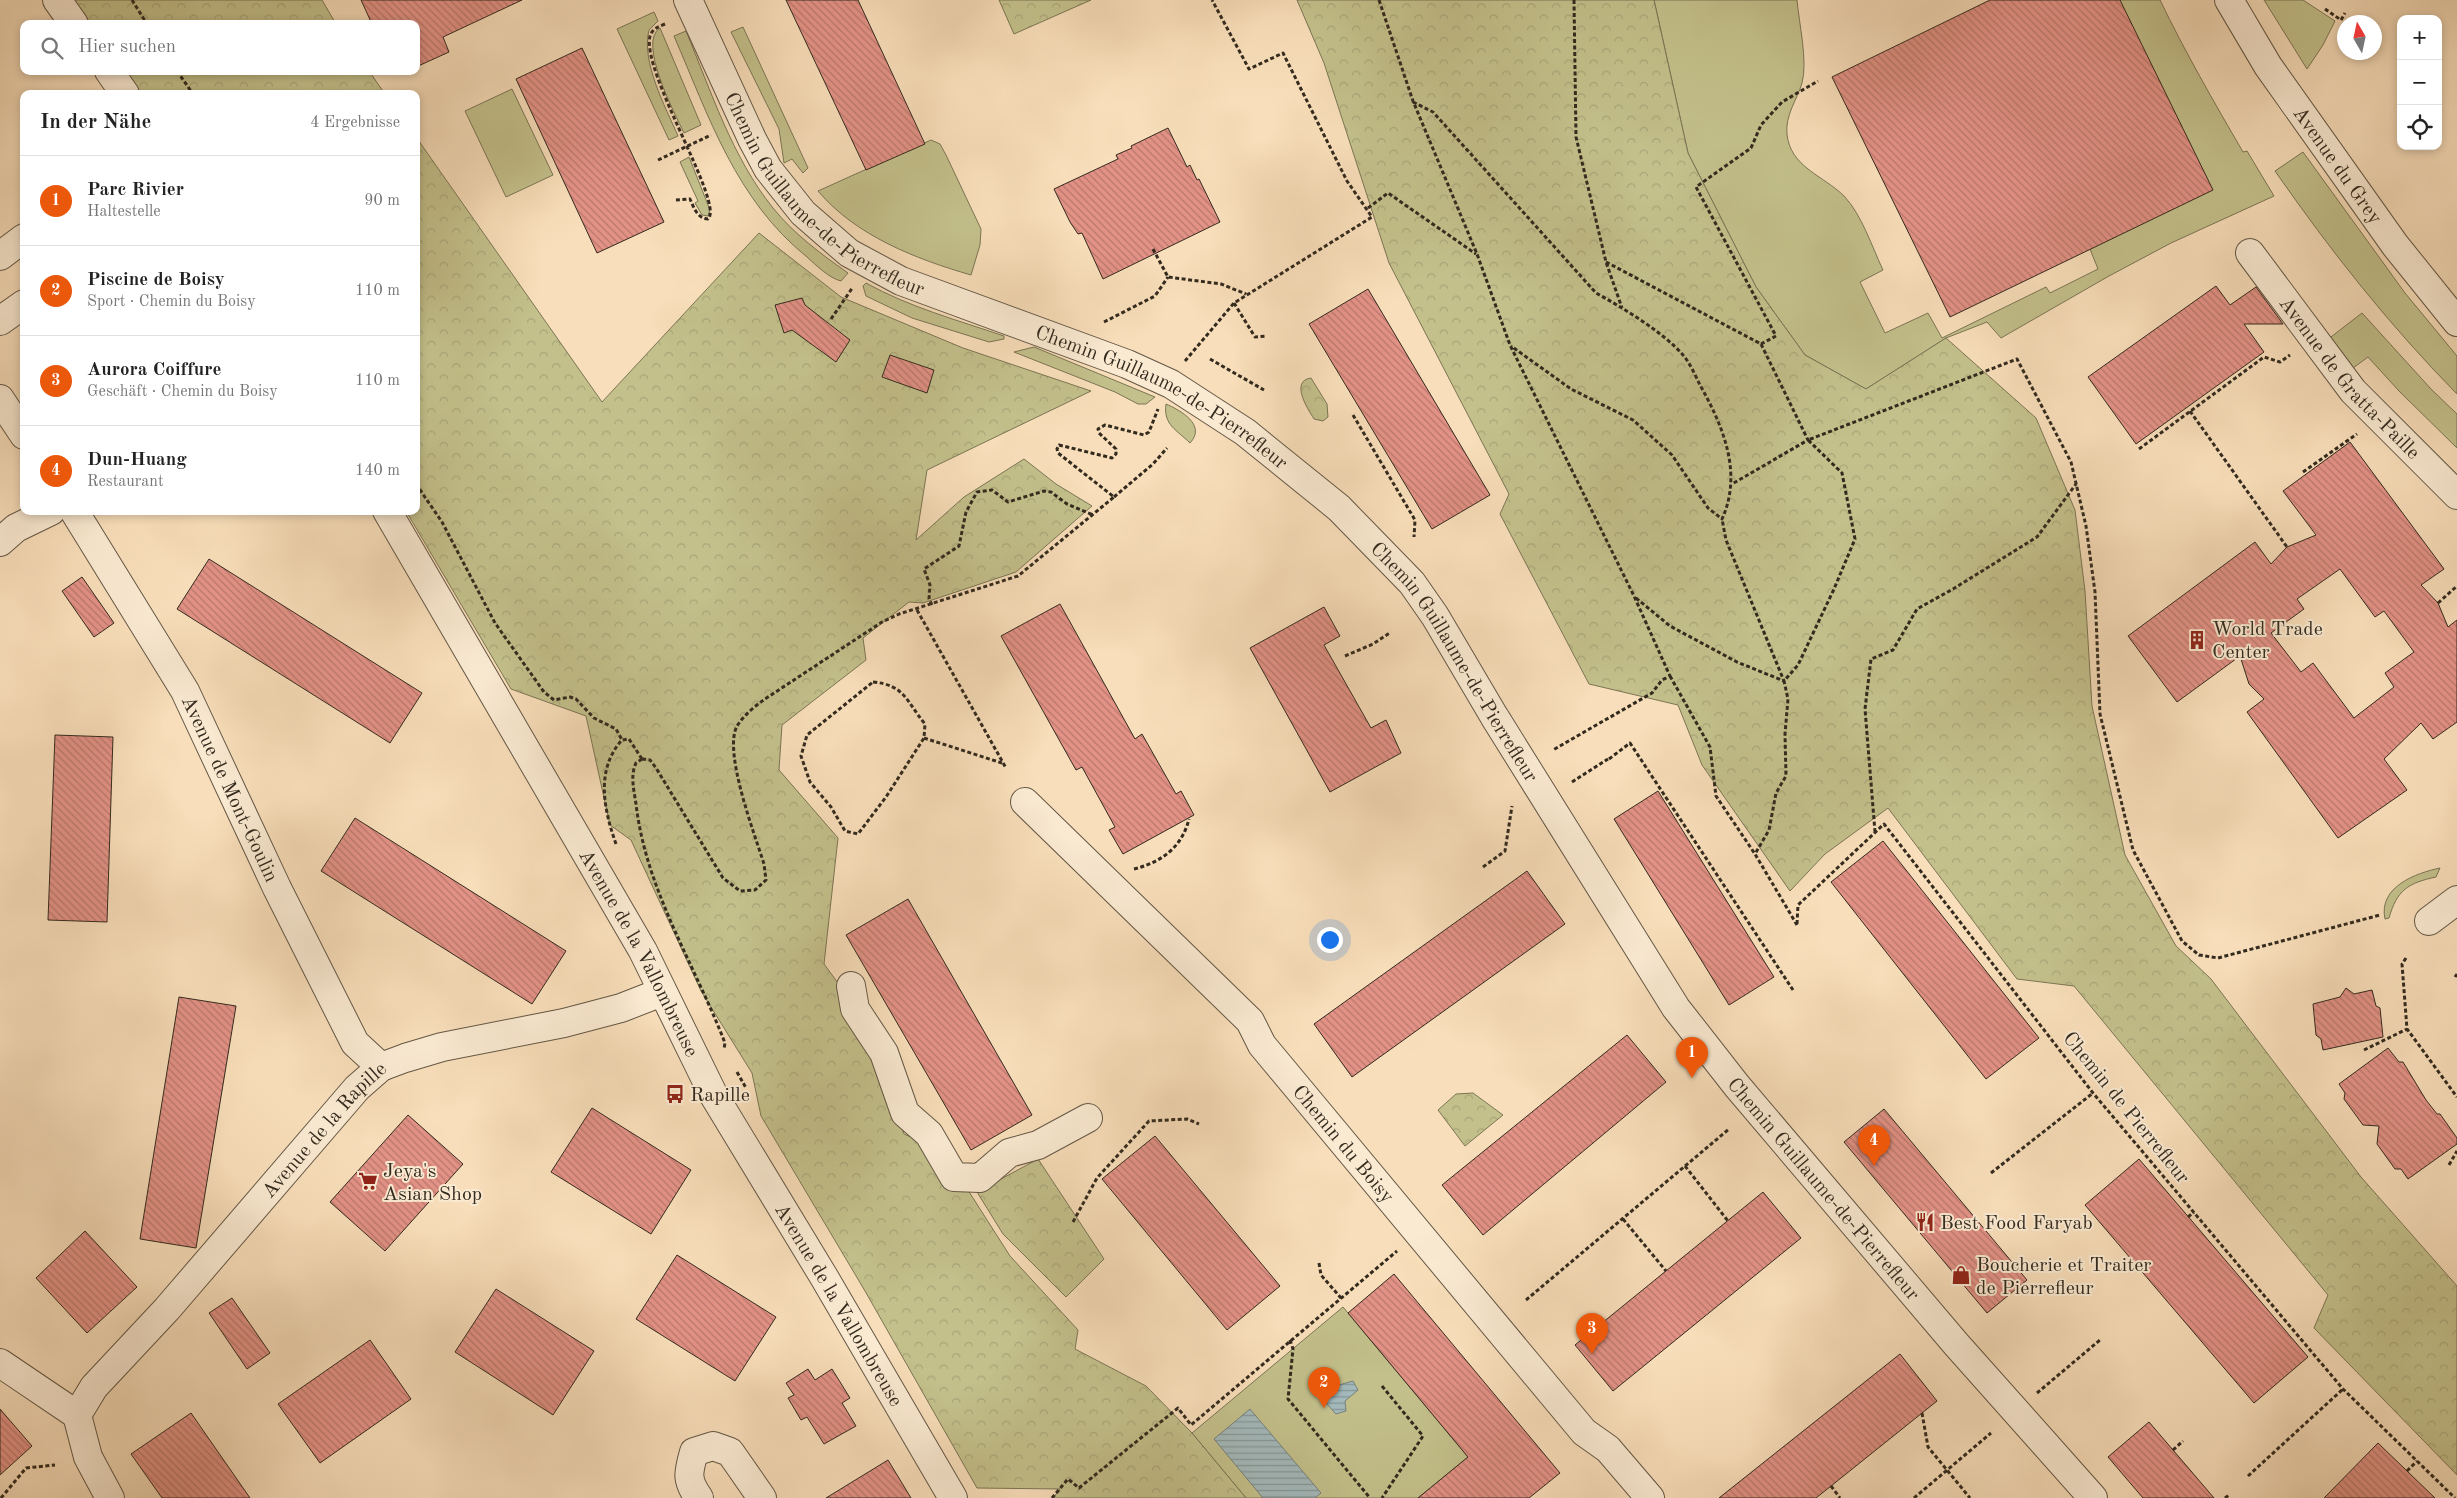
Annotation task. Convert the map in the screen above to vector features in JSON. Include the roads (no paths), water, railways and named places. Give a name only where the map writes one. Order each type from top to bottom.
[{"type":"street","points":[[57,0],[71,20]]},
{"type":"street","name":"Chemin Guillaume-de-Pierrefleur","points":[[688,0],[752,140],[768,169],[803,213],[849,253],[901,281],[1118,361],[1171,384],[1245,432],[1339,508],[1412,583],[1435,616],[1510,741],[1676,1008],[1737,1086],[1956,1344],[2093,1498]]},
{"type":"street","name":"Avenue du Grey","points":[[2229,0],[2268,66],[2395,245],[2457,322]]},
{"type":"street","points":[[112,75],[122,90]]},
{"type":"street","points":[[0,256],[20,241]]},
{"type":"street","name":"Avenue de Gratta-Paille","points":[[2250,253],[2353,391],[2457,495]]},
{"type":"street","points":[[0,321],[20,307]]},
{"type":"street","points":[[0,399],[20,429]]},
{"type":"street","points":[[0,542],[16,528],[43,515]]},
{"type":"street","name":"Avenue de Mont-Goulin","points":[[76,515],[185,691],[278,888],[355,1043],[381,1067]]},
{"type":"street","name":"Avenue de la Vallombreuse","points":[[389,515],[642,951],[713,1094],[953,1498]]},
{"type":"street","name":"Chemin du Boisy","points":[[1025,802],[1250,1021],[1262,1044],[1584,1432],[1608,1449],[1650,1498]]},
{"type":"street","points":[[2429,921],[2457,900]]},
{"type":"street","points":[[851,986],[854,1008],[884,1053],[905,1113],[929,1134],[954,1177],[980,1178],[1009,1152],[1038,1146],[1088,1118]]},
{"type":"street","name":"Avenue de la Rapille","points":[[77,1415],[94,1387],[168,1309],[357,1088],[381,1067],[442,1048],[574,1021],[621,1008],[662,992]]},
{"type":"street","points":[[0,1363],[77,1415],[88,1456],[110,1498]]},
{"type":"street","points":[[699,1498],[690,1485],[689,1470],[694,1452],[713,1446],[730,1452],[762,1498]]},
{"type":"place","name":"World Trade Center","points":[[2197,640]]},
{"type":"place","name":"Parc Rivier","points":[[1692,1078]]},
{"type":"place","name":"Rapille","points":[[675,1094]]},
{"type":"place","name":"Dun-Huang","points":[[1874,1166]]},
{"type":"place","name":"Jeya's Asian Shop","points":[[368,1181]]},
{"type":"place","name":"Best Food Faryab","points":[[1925,1222]]},
{"type":"place","name":"Boucherie et Traiter de Pierrefleur","points":[[1961,1275]]},
{"type":"place","name":"Aurora Coiffure","points":[[1592,1354]]},
{"type":"place","name":"Piscine de Boisy","points":[[1324,1408]]}]
